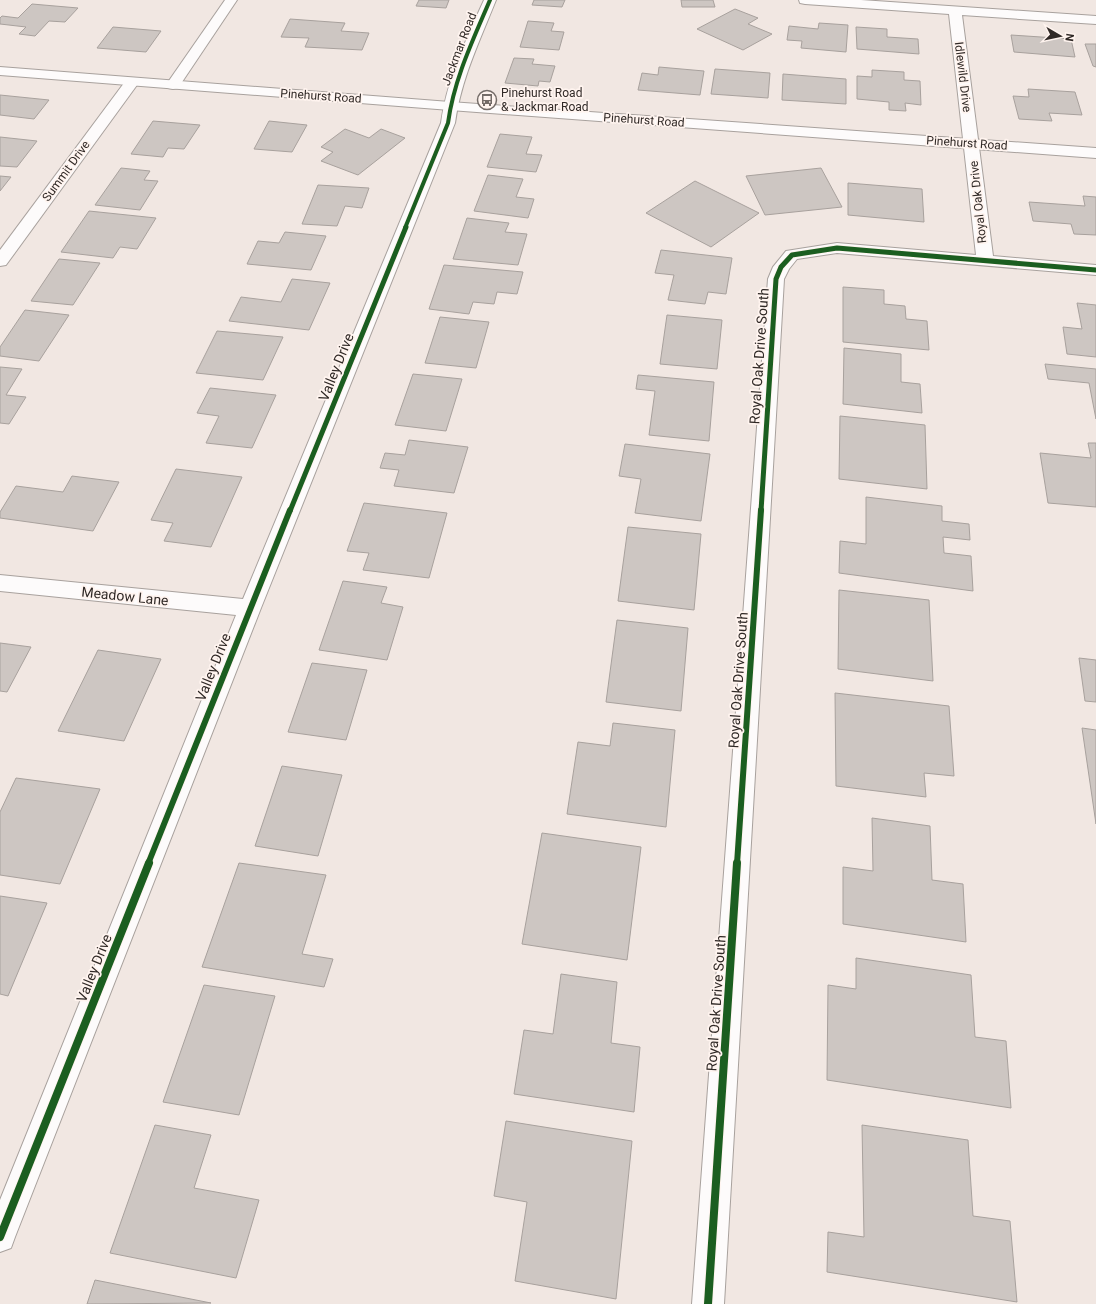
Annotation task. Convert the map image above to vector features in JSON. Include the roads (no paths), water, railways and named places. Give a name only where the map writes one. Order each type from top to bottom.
[{"type":"street","points":[[173,85],[231,0]]},
{"type":"street","name":"Jackmar Road","points":[[450,106],[455,85],[490,0]]},
{"type":"street","points":[[805,0],[1096,20]]},
{"type":"street","name":"Idlewild Drive","points":[[955,10],[972,143]]},
{"type":"street","name":"Pinehurst Road","points":[[0,71],[450,106],[1096,153]]},
{"type":"street","name":"Summit Drive","points":[[0,261],[132,82]]},
{"type":"street","name":"Valley Drive","points":[[0,1237],[250,608],[448,123],[450,106]]},
{"type":"street","name":"Royal Oak Drive","points":[[972,143],[985,260]]},
{"type":"street","name":"Royal Oak Drive South","points":[[708,1304],[776,279],[781,267],[792,255],[837,248],[1096,270]]},
{"type":"street","name":"Meadow Lane","points":[[0,583],[250,608]]},
{"type":"place","name":"Pinehurst Road & Jackmar Road","points":[[487,100]]}]
